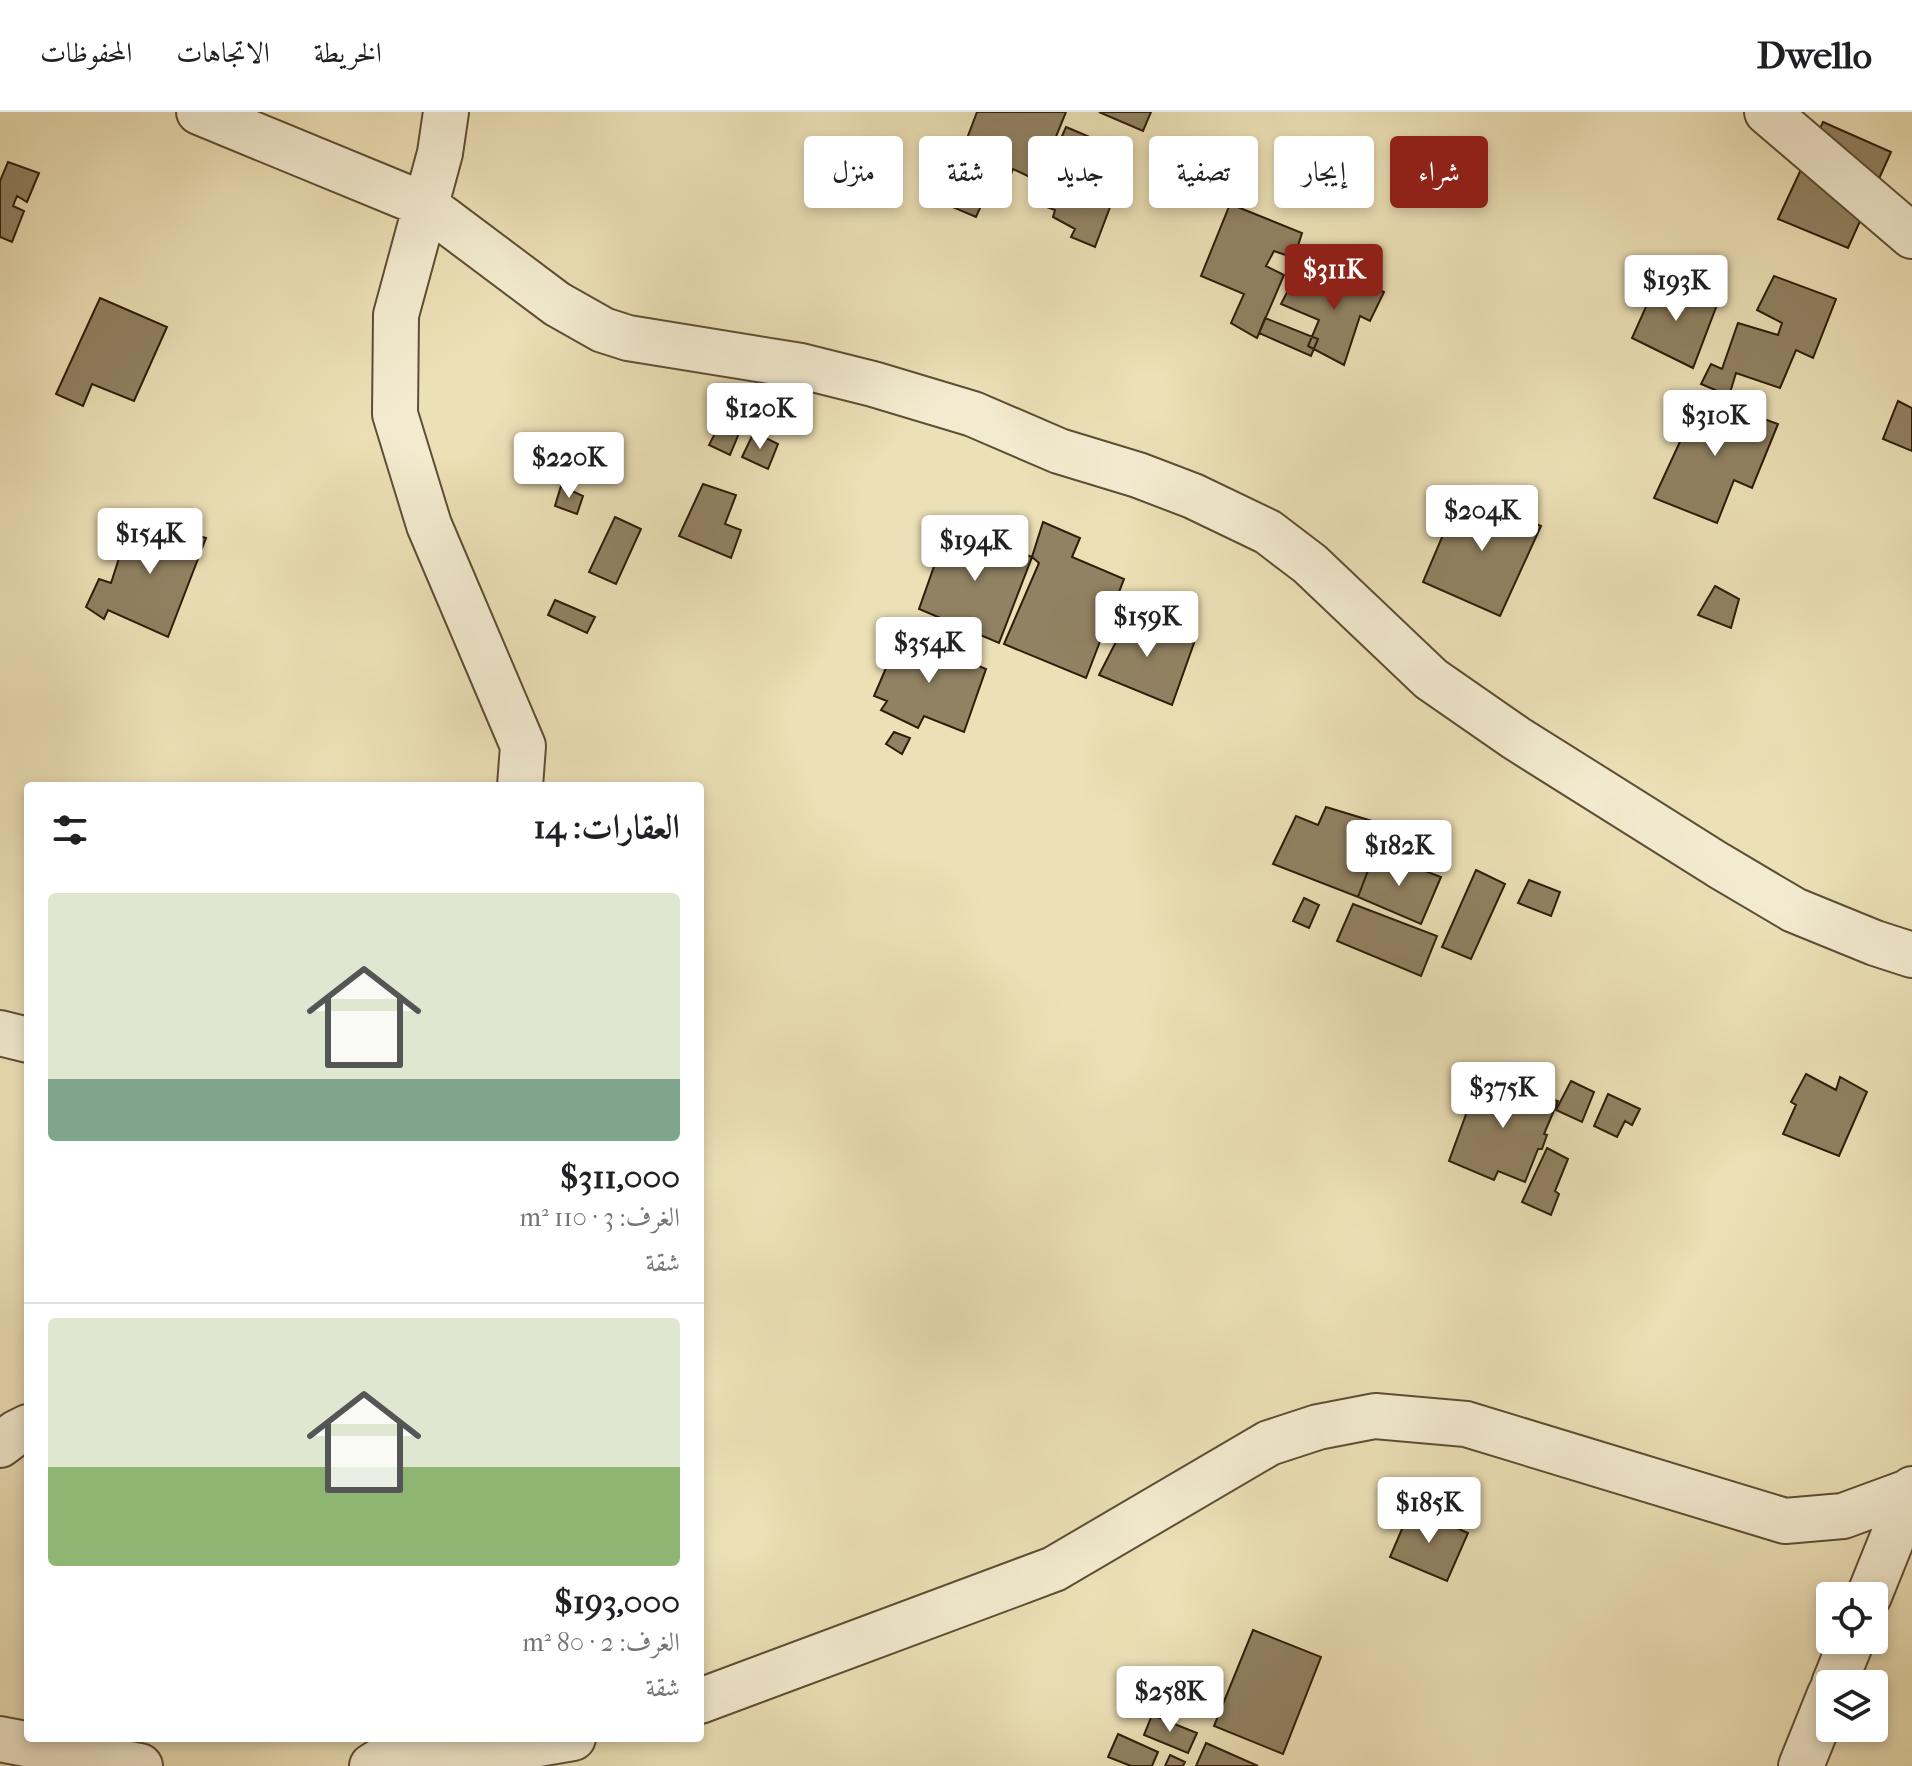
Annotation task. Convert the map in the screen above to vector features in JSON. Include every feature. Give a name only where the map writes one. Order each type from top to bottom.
[{"type":"street","points":[[199,112],[425,205],[557,304],[603,330],[628,338],[801,366],[973,414],[1059,451],[1193,496],[1268,532],[1310,564],[1431,679],[1516,738],[1794,910],[1912,955]]},
{"type":"street","points":[[446,112],[440,153],[396,315],[395,414],[429,525],[523,746],[520,782]]},
{"type":"street","points":[[1767,112],[1912,236]]},
{"type":"street","points":[[0,1033],[24,1039]]},
{"type":"street","points":[[704,1700],[1054,1569],[1269,1443],[1318,1427],[1375,1416],[1466,1424],[1785,1521],[1843,1516],[1912,1490]]},
{"type":"street","points":[[0,1445],[24,1429]]},
{"type":"street","points":[[1875,1582],[1912,1490]]},
{"type":"street","points":[[1801,1766],[1816,1729]]},
{"type":"street","points":[[0,1739],[140,1766]]},
{"type":"street","points":[[372,1766],[380,1761],[435,1762],[550,1742]]},
{"type":"building","points":[[977,112],[1066,112],[1056,136],[1028,136],[1028,176],[1013,169],[1012,172],[1012,136],[968,136]]},
{"type":"building","points":[[1099,112],[1151,112],[1143,131]]},
{"type":"building","points":[[1823,122],[1891,152],[1848,248],[1778,219]]},
{"type":"building","points":[[1066,127],[1087,136],[1062,136]]},
{"type":"building","points":[[8,162],[39,173],[27,202],[17,196],[13,206],[24,211],[12,242],[0,237],[0,181]]},
{"type":"building","points":[[955,208],[980,208],[976,217]]},
{"type":"building","points":[[1050,208],[1110,208],[1095,247],[1071,237],[1075,229],[1053,217],[1055,210]]},
{"type":"building","points":[[1228,208],[1240,208],[1302,233],[1294,258],[1274,251],[1266,266],[1284,275],[1257,338],[1231,323],[1244,294],[1201,276]]},
{"type":"building","points":[[1318,253],[1345,268],[1338,285],[1309,268]]},
{"type":"building","points":[[1343,272],[1384,292],[1370,321],[1360,316],[1344,365],[1308,346],[1319,320],[1281,304],[1295,277],[1335,293]]},
{"type":"building","points":[[1774,276],[1836,299],[1813,358],[1796,350],[1780,388],[1736,373],[1729,396],[1701,384],[1711,364],[1722,369],[1738,323],[1778,335],[1782,323],[1757,310]]},
{"type":"building","points":[[1658,280],[1718,302],[1693,368],[1632,338]]},
{"type":"building","points":[[100,298],[167,327],[134,401],[92,384],[83,406],[56,394]]},
{"type":"building","points":[[1265,318],[1318,339],[1311,356],[1259,333]]},
{"type":"building","points":[[1701,396],[1778,424],[1752,488],[1734,480],[1717,523],[1654,498]]},
{"type":"building","points":[[1898,401],[1912,408],[1912,451],[1883,439]]},
{"type":"building","points":[[722,420],[740,431],[730,455],[709,445]]},
{"type":"building","points":[[754,432],[778,444],[768,469],[742,457]]},
{"type":"building","points":[[703,484],[736,495],[725,524],[741,530],[731,558],[679,536]]},
{"type":"building","points":[[561,486],[583,496],[577,514],[555,506]]},
{"type":"building","points":[[1462,490],[1541,526],[1500,616],[1423,582]]},
{"type":"building","points":[[615,517],[641,529],[616,584],[589,572]]},
{"type":"building","points":[[132,518],[206,538],[168,637],[108,610],[104,619],[86,607],[99,579],[111,583]]},
{"type":"building","points":[[1043,522],[1080,538],[1072,557],[1124,579],[1086,678],[1004,644],[1039,563],[1032,557]]},
{"type":"building","points":[[949,524],[1032,557],[999,643],[919,609]]},
{"type":"building","points":[[1715,586],[1739,599],[1731,628],[1698,615]]},
{"type":"building","points":[[555,600],[595,617],[587,633],[548,615]]},
{"type":"building","points":[[1121,614],[1194,643],[1172,705],[1099,675],[1119,636],[1113,631]]},
{"type":"building","points":[[901,633],[986,669],[964,732],[924,716],[918,728],[881,710],[887,701],[874,696]]},
{"type":"building","points":[[894,732],[910,738],[902,754],[886,744]]},
{"type":"building","points":[[1326,807],[1385,825],[1358,897],[1273,864],[1296,816],[1318,825]]},
{"type":"building","points":[[1385,825],[1407,832],[1401,852],[1378,845]]},
{"type":"building","points":[[1375,852],[1441,877],[1421,924],[1358,897]]},
{"type":"building","points":[[1476,870],[1505,884],[1471,959],[1442,947]]},
{"type":"building","points":[[1529,880],[1560,892],[1551,916],[1518,903]]},
{"type":"building","points":[[1304,898],[1319,905],[1309,928],[1293,921]]},
{"type":"building","points":[[1353,904],[1437,936],[1421,976],[1337,941]]},
{"type":"building","points":[[1806,1074],[1836,1090],[1840,1077],[1867,1092],[1839,1156],[1783,1134],[1796,1105],[1791,1102]]},
{"type":"building","points":[[1480,1076],[1558,1101],[1544,1134],[1547,1135],[1542,1149],[1538,1149],[1525,1182],[1498,1171],[1494,1180],[1449,1161]]},
{"type":"building","points":[[1571,1081],[1594,1092],[1582,1122],[1556,1110]]},
{"type":"building","points":[[1608,1094],[1640,1109],[1632,1125],[1625,1121],[1617,1137],[1594,1126]]},
{"type":"building","points":[[1547,1148],[1568,1159],[1555,1191],[1559,1194],[1551,1215],[1522,1202]]},
{"type":"building","points":[[1411,1508],[1468,1533],[1447,1581],[1390,1557]]},
{"type":"building","points":[[1253,1630],[1321,1657],[1283,1754],[1214,1726]]},
{"type":"building","points":[[1152,1715],[1197,1733],[1188,1753],[1144,1735]]},
{"type":"building","points":[[1118,1734],[1158,1752],[1152,1766],[1131,1766],[1108,1757]]},
{"type":"building","points":[[1206,1743],[1258,1766],[1196,1766]]},
{"type":"building","points":[[1170,1755],[1185,1762],[1183,1766],[1165,1766]]}]
